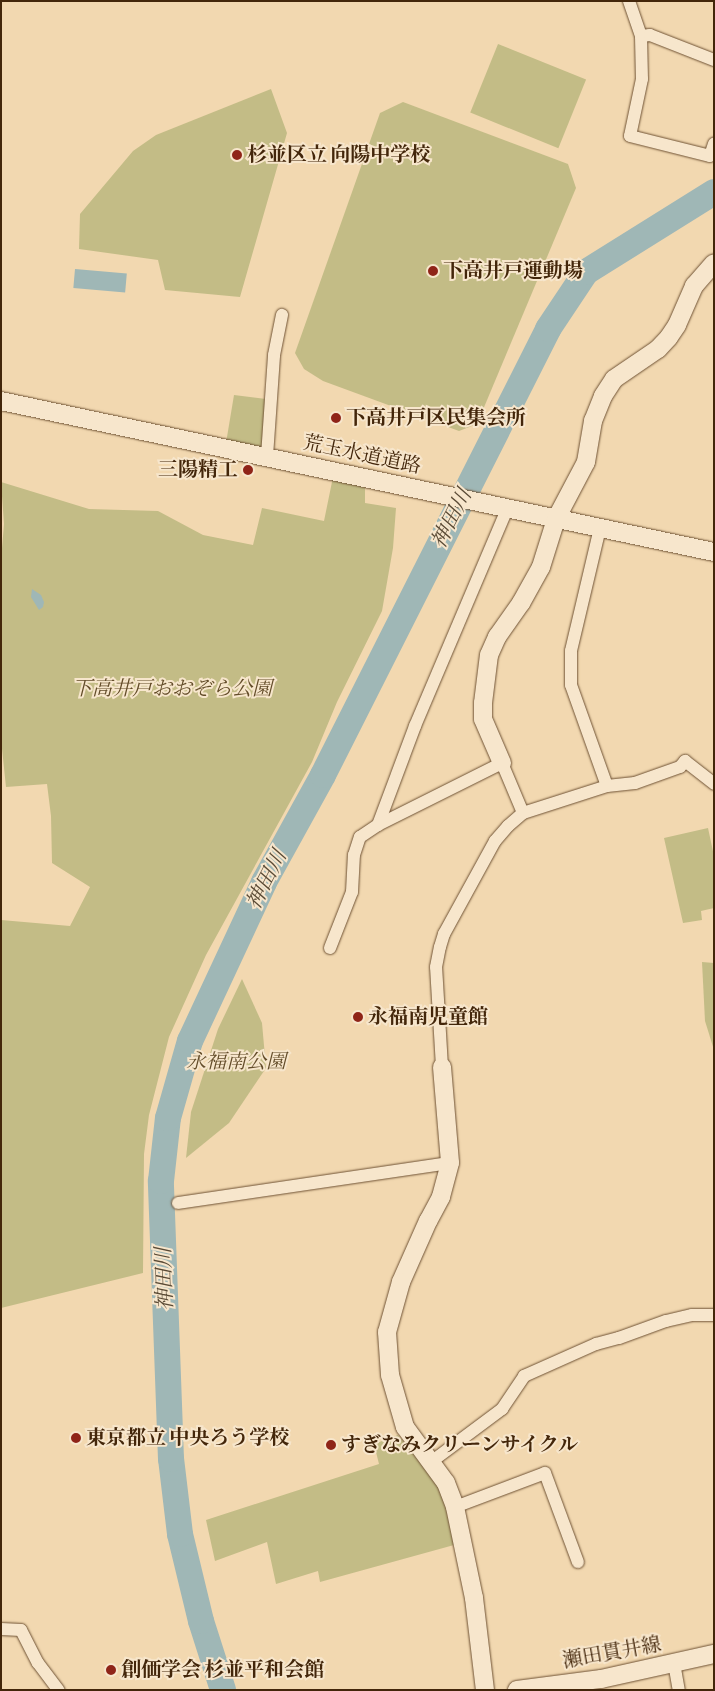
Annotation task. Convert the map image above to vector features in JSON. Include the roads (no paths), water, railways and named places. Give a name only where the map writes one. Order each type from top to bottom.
[{"type":"street","points":[[629,1],[641,36],[642,79],[630,136],[710,156],[714,144]]},
{"type":"street","points":[[641,36],[650,35],[714,60]]},
{"type":"street","points":[[523,813],[483,720],[483,703],[489,655],[497,636],[521,603],[541,567],[556,519],[586,462],[593,421],[610,384],[636,363],[658,350],[677,325],[694,286],[714,263]]},
{"type":"street","points":[[267,456],[274,355],[282,315]]},
{"type":"street","name":"荒玉水道道路","points":[[1,400],[714,552]]},
{"type":"street","points":[[378,825],[415,726],[508,509]]},
{"type":"street","points":[[600,528],[571,651],[571,685],[607,786]]},
{"type":"street","points":[[485,1690],[474,1598],[455,1508],[446,1483],[405,1427],[390,1375],[387,1332],[401,1282],[428,1221],[442,1197],[450,1162],[436,967],[440,947],[444,934],[495,841],[523,813],[607,786],[636,783],[680,767],[685,761],[714,784]]},
{"type":"street","points":[[330,948],[352,892],[354,855],[360,837],[378,825],[502,763]]},
{"type":"street","points":[[178,1203],[450,1162]]},
{"type":"street","points":[[431,1462],[502,1409],[524,1376],[589,1347],[666,1321],[692,1315],[714,1315]]},
{"type":"street","points":[[455,1508],[545,1473],[578,1562]]},
{"type":"street","points":[[1,1629],[20,1630],[38,1663],[58,1690]]},
{"type":"street","name":"瀬田貫井線","points":[[517,1690],[601,1680],[714,1654]]},
{"type":"street","points":[[674,1664],[679,1690]]},
{"type":"water","points":[[75,269],[127,274],[125,292],[73,288]]},
{"type":"water","points":[[32,589],[41,595],[44,602],[43,607],[39,610],[31,597]]},
{"type":"waterway","name":"神田川","points":[[223,1690],[201,1621],[180,1534],[171,1459],[161,1181],[168,1118],[190,1041],[264,882],[323,775],[548,329],[586,272],[714,192]]},
{"type":"place","name":"杉並区立 向陽中学校","points":[[237,155]]},
{"type":"place","name":"下高井戸運動場","points":[[433,271]]},
{"type":"place","name":"下高井戸区民集会所","points":[[336,418]]},
{"type":"place","name":"三陽精工","points":[[248,470]]},
{"type":"place","name":"永福南児童館","points":[[358,1017]]},
{"type":"place","name":"東京都立 中央ろう学校","points":[[76,1438]]},
{"type":"place","name":"すぎなみクリーンサイクル","points":[[331,1445]]},
{"type":"place","name":"創価学会 杉並平和会館","points":[[111,1670]]},
{"type":"park label","name":"下高井戸おおぞら公園","points":[[172,689]]},
{"type":"park label","name":"永福南公園","points":[[236,1062]]}]
